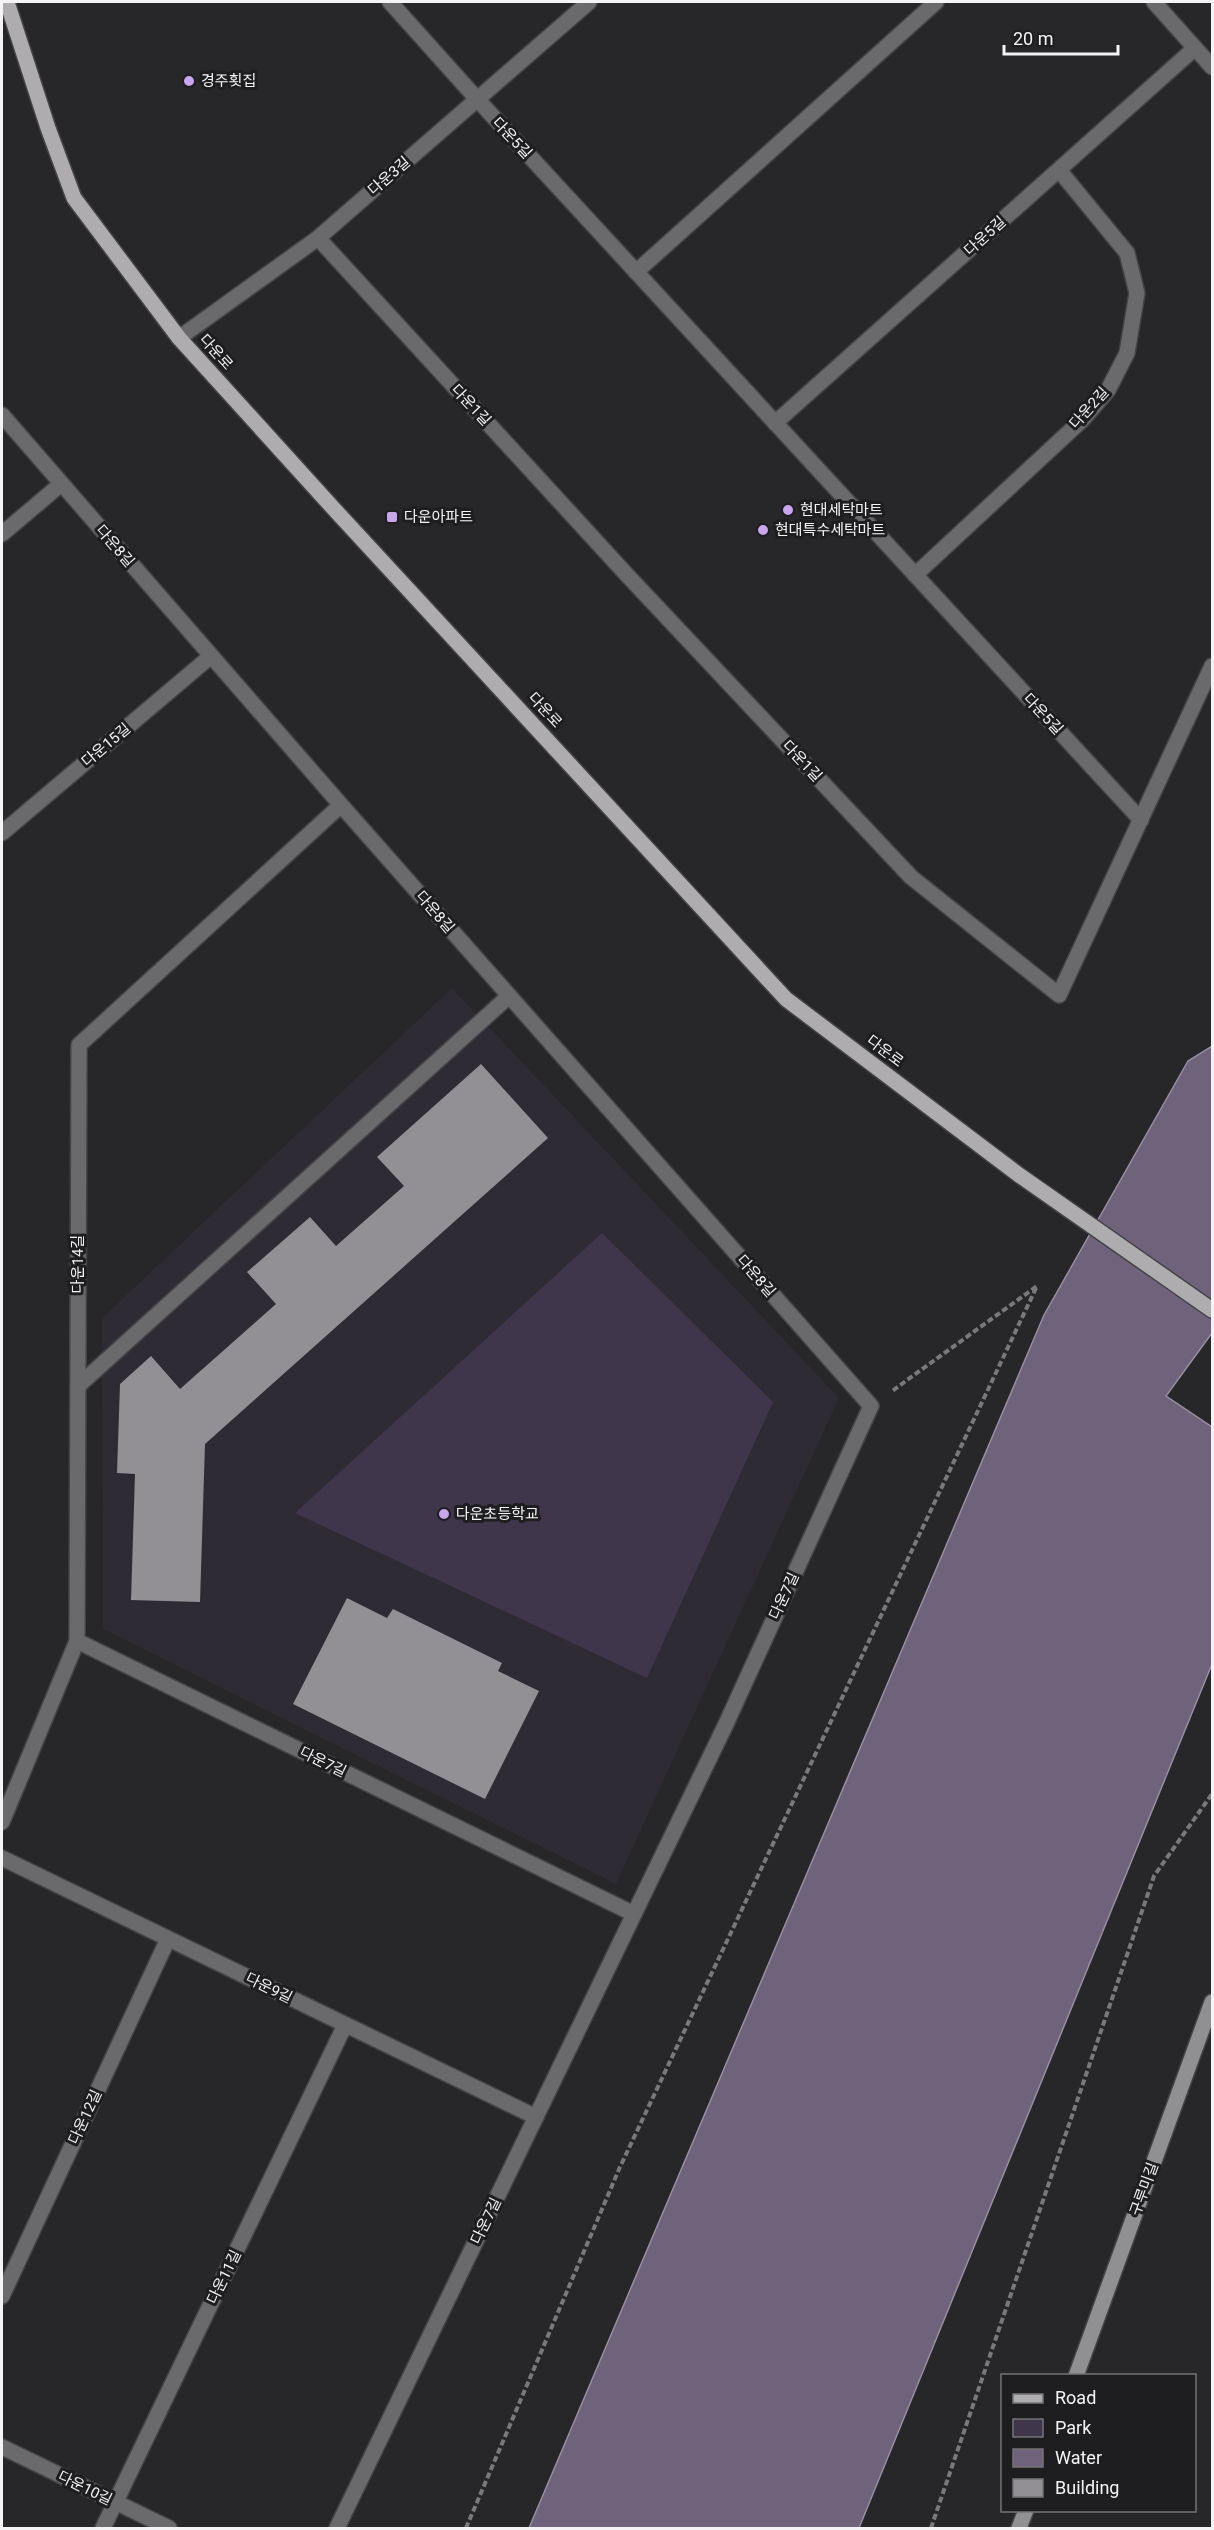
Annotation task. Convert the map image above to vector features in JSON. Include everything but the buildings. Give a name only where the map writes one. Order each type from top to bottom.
[{"type":"main road","name":"다운로","points":[[7,2],[48,128],[74,198],[179,338],[786,999],[1019,1174],[1212,1310]]},
{"type":"street","name":"다운5길","points":[[390,2],[1141,820]]},
{"type":"street","name":"다운3길","points":[[179,338],[318,238],[589,2]]},
{"type":"street","points":[[636,272],[936,2]]},
{"type":"street","points":[[1154,2],[1212,67]]},
{"type":"street","name":"다운5길","points":[[775,423],[1195,48]]},
{"type":"street","name":"다운2길","points":[[915,575],[1082,420],[1108,390],[1127,353],[1137,293],[1127,253],[1059,170]]},
{"type":"street","name":"다운1길","points":[[318,238],[619,566],[911,877],[1059,995],[1212,666]]},
{"type":"street","name":"다운8길","points":[[2,415],[341,805],[871,1406]]},
{"type":"street","points":[[2,534],[61,484]]},
{"type":"street","name":"다운15길","points":[[2,833],[211,656]]},
{"type":"street","name":"다운14길","points":[[2,1822],[77,1641],[78,1045],[341,805]]},
{"type":"street","points":[[78,1386],[509,996]]},
{"type":"street","name":"다운7길","points":[[337,2529],[726,1724],[871,1406]]},
{"type":"street","name":"다운7길","points":[[77,1641],[634,1914]]},
{"type":"street","name":"다운9길","points":[[2,1858],[536,2118]]},
{"type":"street","name":"다운12길","points":[[2,2296],[168,1939]]},
{"type":"street","name":"구루미길","points":[[1077,2374],[1212,2002]]},
{"type":"street","name":"다운11길","points":[[103,2529],[345,2025]]},
{"type":"street","name":"다운10길","points":[[2,2447],[170,2529]]},
{"type":"street","points":[[1020,2529],[1026,2512]]},
{"type":"path","points":[[466,2529],[625,2156],[1037,1286],[871,1406]]},
{"type":"path","points":[[931,2529],[1154,1876],[1212,1794]]},
{"type":"shaded area","name":"다운초등학교","points":[[452,988],[839,1398],[616,1884],[103,1629],[102,1318]]},
{"type":"green space","points":[[602,1233],[773,1402],[647,1678],[295,1513]]},
{"type":"water","points":[[1212,1046],[1212,1333],[1166,1396],[1212,1427],[1212,1664],[859,2528],[529,2528],[1044,1315],[1188,1061]]},
{"type":"place","name":"경주횟집","points":[[189,81]]},
{"type":"place","name":"현대세탁마트","points":[[788,510]]},
{"type":"place","name":"다운아파트","points":[[392,517]]},
{"type":"place","name":"현대특수세탁마트","points":[[763,530]]},
{"type":"place","name":"다운초등학교","points":[[444,1514]]}]
